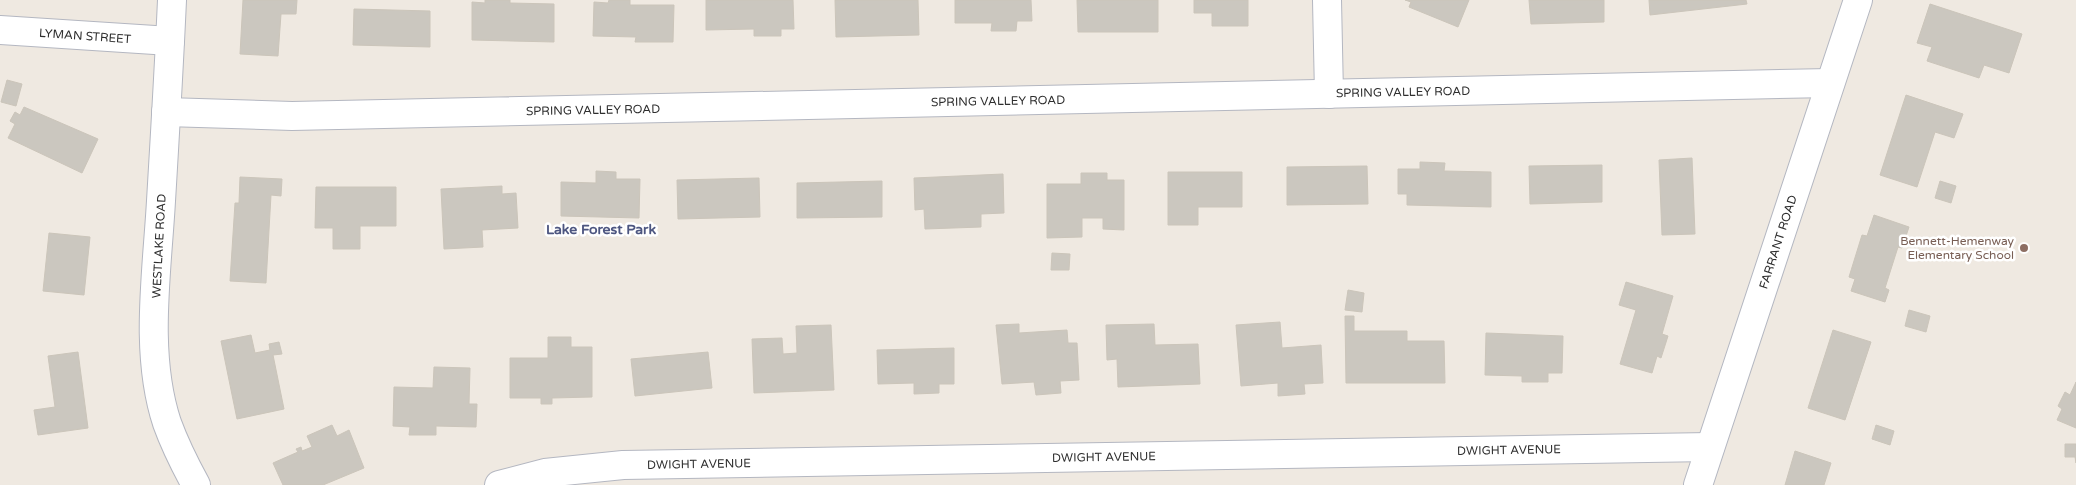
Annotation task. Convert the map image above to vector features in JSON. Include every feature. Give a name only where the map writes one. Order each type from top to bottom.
[{"type":"street","name":"WESTLAKE ROAD","points":[[172,0],[156,298],[156,360],[160,392],[167,422],[177,448],[196,485]]},
{"type":"street","points":[[1327,0],[1329,94]]},
{"type":"street","name":"FARRANT ROAD","points":[[1698,485],[1858,0]]},
{"type":"street","name":"LYMAN STREET","points":[[0,30],[170,41]]},
{"type":"street","name":"SPRING VALLEY ROAD","points":[[166,112],[302,116],[1830,84]]},
{"type":"street","name":"DWIGHT AVENUE","points":[[499,485],[545,473],[622,465],[1710,447]]},
{"type":"building","points":[[243,0],[297,0],[296,14],[281,14],[278,56],[240,54]]},
{"type":"building","points":[[485,0],[510,0],[510,3],[554,4],[554,42],[472,40],[472,2],[485,3]]},
{"type":"building","points":[[609,0],[630,0],[630,5],[674,5],[673,42],[635,42],[636,37],[593,36],[594,2],[608,3]]},
{"type":"building","points":[[706,0],[793,0],[794,29],[781,29],[781,36],[754,36],[754,29],[706,30]]},
{"type":"building","points":[[835,0],[918,0],[919,35],[836,37]]},
{"type":"building","points":[[955,0],[1031,0],[1032,21],[1017,21],[1016,31],[991,31],[992,23],[955,23]]},
{"type":"building","points":[[1077,0],[1158,0],[1158,32],[1078,32]]},
{"type":"building","points":[[1194,0],[1248,0],[1248,26],[1212,26],[1212,13],[1194,13]]},
{"type":"building","points":[[1405,0],[1469,0],[1458,27],[1409,7],[1411,2]]},
{"type":"building","points":[[1529,0],[1604,0],[1604,22],[1531,24]]},
{"type":"building","points":[[1649,0],[1746,0],[1747,4],[1650,15]]},
{"type":"building","points":[[1930,4],[2022,34],[2009,73],[1984,65],[1979,78],[1927,61],[1932,47],[1917,43]]},
{"type":"building","points":[[354,9],[430,11],[430,47],[353,45]]},
{"type":"building","points":[[7,80],[22,84],[16,106],[1,102]]},
{"type":"building","points":[[1906,95],[1963,114],[1954,138],[1935,132],[1917,187],[1880,175]]},
{"type":"building","points":[[24,107],[98,139],[82,173],[8,138],[15,124],[10,121],[15,112],[20,115]]},
{"type":"building","points":[[1692,158],[1695,234],[1662,235],[1659,160]]},
{"type":"building","points":[[1420,162],[1445,163],[1444,171],[1491,172],[1491,207],[1407,205],[1407,194],[1398,194],[1398,169],[1420,169]]},
{"type":"building","points":[[1602,165],[1602,202],[1530,204],[1529,166]]},
{"type":"building","points":[[1367,166],[1368,204],[1287,205],[1287,167]]},
{"type":"building","points":[[596,171],[616,172],[616,179],[640,179],[639,218],[561,216],[561,182],[596,183]]},
{"type":"building","points":[[1168,172],[1242,172],[1242,207],[1198,207],[1198,225],[1168,225]]},
{"type":"building","points":[[1081,173],[1107,173],[1107,180],[1124,180],[1124,230],[1103,229],[1103,218],[1082,218],[1082,237],[1047,238],[1047,184],[1081,184]]},
{"type":"building","points":[[1003,174],[1004,213],[981,214],[981,227],[925,229],[924,209],[915,210],[914,178]]},
{"type":"building","points":[[240,177],[282,179],[281,196],[271,195],[266,283],[230,281],[235,203],[239,203]]},
{"type":"building","points":[[759,178],[760,217],[678,219],[677,180]]},
{"type":"building","points":[[882,181],[882,217],[797,218],[797,183]]},
{"type":"building","points":[[1940,181],[1956,186],[1951,203],[1935,198]]},
{"type":"building","points":[[502,186],[502,194],[516,193],[518,228],[482,230],[483,247],[444,249],[441,189]]},
{"type":"building","points":[[316,187],[396,187],[396,226],[360,226],[360,249],[333,249],[333,228],[315,228]]},
{"type":"building","points":[[1874,215],[1909,227],[1902,248],[1898,247],[1885,288],[1889,290],[1885,302],[1851,291],[1855,279],[1849,277],[1862,235],[1867,236]]},
{"type":"building","points":[[49,233],[90,237],[84,295],[43,291]]},
{"type":"building","points":[[1052,253],[1070,254],[1069,270],[1051,270]]},
{"type":"building","points":[[1626,282],[1673,296],[1662,334],[1668,336],[1661,358],[1657,356],[1652,373],[1620,364],[1636,310],[1619,305]]},
{"type":"building","points":[[1348,290],[1364,293],[1362,312],[1345,310]]},
{"type":"building","points":[[1909,310],[1930,316],[1926,332],[1905,326]]},
{"type":"building","points":[[1345,316],[1354,316],[1354,331],[1407,331],[1407,341],[1444,341],[1445,383],[1346,383]]},
{"type":"building","points":[[1280,322],[1282,348],[1321,345],[1323,383],[1304,384],[1305,394],[1278,396],[1278,383],[1241,386],[1236,325]]},
{"type":"building","points":[[1019,324],[1019,333],[1067,330],[1068,343],[1077,343],[1079,380],[1060,381],[1061,393],[1036,395],[1034,382],[1002,384],[996,325]]},
{"type":"building","points":[[1154,324],[1155,345],[1198,344],[1200,384],[1118,387],[1117,359],[1107,360],[1106,325]]},
{"type":"building","points":[[831,325],[834,390],[754,393],[752,339],[782,338],[783,354],[797,353],[796,326]]},
{"type":"building","points":[[1833,330],[1871,342],[1845,420],[1808,408]]},
{"type":"building","points":[[1486,333],[1563,336],[1562,373],[1548,373],[1548,382],[1522,382],[1522,376],[1485,375]]},
{"type":"building","points":[[251,335],[255,353],[270,350],[269,344],[279,342],[282,354],[273,355],[284,409],[237,419],[221,341]]},
{"type":"building","points":[[548,337],[571,337],[571,347],[592,347],[592,397],[552,398],[552,404],[541,404],[541,398],[510,398],[510,358],[548,358]]},
{"type":"building","points":[[954,348],[954,384],[939,384],[939,393],[914,394],[914,383],[878,384],[877,350]]},
{"type":"building","points":[[78,352],[88,428],[38,435],[34,410],[55,407],[48,356]]},
{"type":"building","points":[[708,352],[712,388],[635,396],[631,359]]},
{"type":"building","points":[[434,367],[470,368],[469,404],[477,404],[476,427],[436,426],[436,435],[409,435],[410,427],[393,426],[394,387],[433,388]]},
{"type":"building","points":[[2076,382],[2076,428],[2057,420],[2062,409],[2058,406],[2065,392],[2070,395]]},
{"type":"building","points":[[332,425],[337,436],[349,430],[364,468],[323,485],[283,485],[273,463],[298,452],[296,449],[301,447],[302,451],[312,447],[307,436]]},
{"type":"building","points":[[1876,425],[1894,431],[1890,445],[1872,439]]},
{"type":"building","points":[[2065,444],[2076,444],[2076,463],[2075,457],[2065,457]]},
{"type":"building","points":[[1795,451],[1831,463],[1824,485],[1785,485]]},
{"type":"place","name":"Bennett-Hemenway Elementary School","points":[[2024,248]]},
{"type":"district","name":"Lake Forest Park","points":[[601,229]]}]
